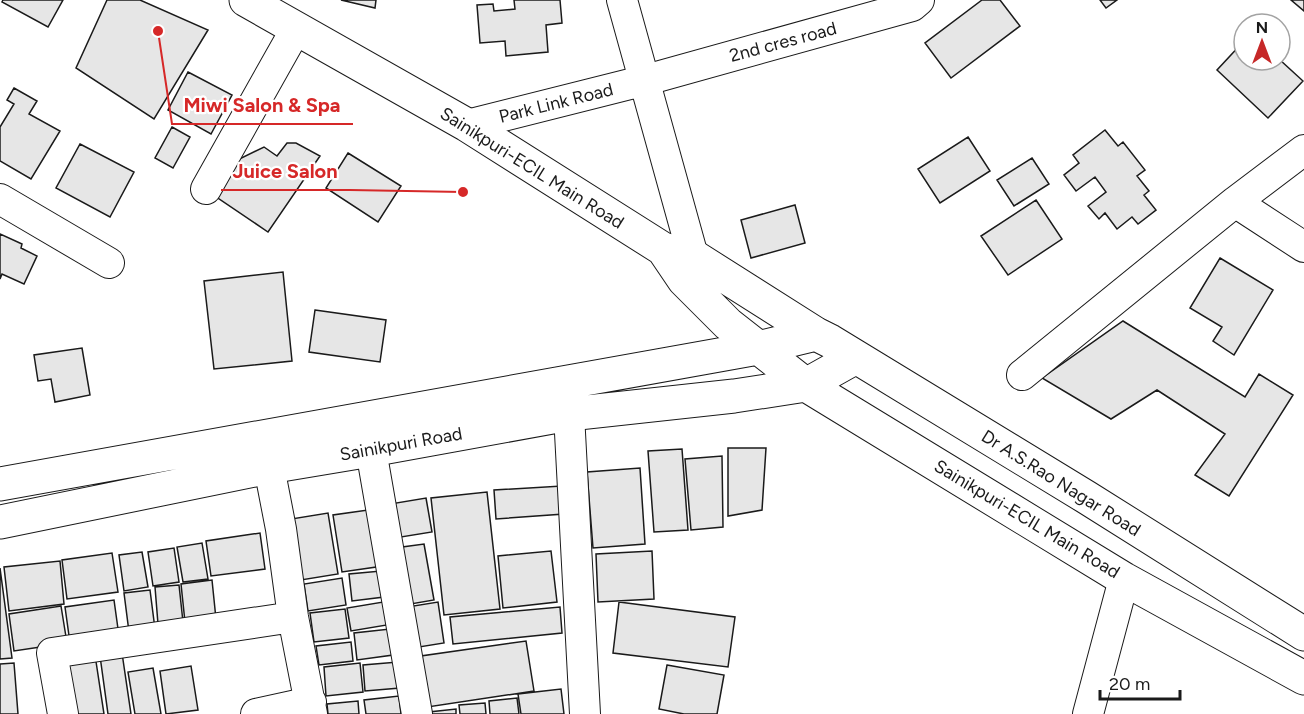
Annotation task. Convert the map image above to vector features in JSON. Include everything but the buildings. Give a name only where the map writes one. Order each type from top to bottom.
[{"type":"main road","name":"Sainikpuri-ECIL Main Road","points":[[246,0],[467,125],[680,262],[816,334]]},
{"type":"main road","name":"Sainikpuri-ECIL Main Road","points":[[680,262],[728,324],[806,385],[1124,579],[1304,678]]},
{"type":"main road","points":[[680,262],[700,331],[695,344],[683,360]]},
{"type":"main road","name":"Sainikpuri Road","points":[[0,484],[758,348],[816,334]]},
{"type":"main road","name":"Dr A.S.Rao Nagar Road","points":[[816,334],[1086,497],[1304,634]]},
{"type":"main road","points":[[806,385],[856,357]]},
{"type":"main road","name":"Sainikpuri Road","points":[[0,522],[269,467],[569,414],[734,396],[806,385]]},
{"type":"street","points":[[622,0],[646,80],[680,262]]},
{"type":"street","name":"2nd cres road","points":[[646,80],[912,6],[919,0]]},
{"type":"street","points":[[206,189],[296,28]]},
{"type":"street","name":"Park Link Road","points":[[467,125],[646,80]]},
{"type":"street","points":[[1022,375],[1235,202],[1304,150]]},
{"type":"street","points":[[0,199],[109,262]]},
{"type":"street","points":[[1235,202],[1304,248]]},
{"type":"street","points":[[569,414],[585,714]]},
{"type":"street","points":[[371,450],[417,714]]},
{"type":"street","points":[[256,714],[311,708],[293,617],[281,529],[269,467]]},
{"type":"street","points":[[1088,714],[1124,579]]},
{"type":"street","points":[[63,714],[52,653],[293,617]]},
{"type":"place","name":"Miwi Salon & Spa","points":[[158,31]]},
{"type":"place","name":"Juice Salon","points":[[463,192]]}]
